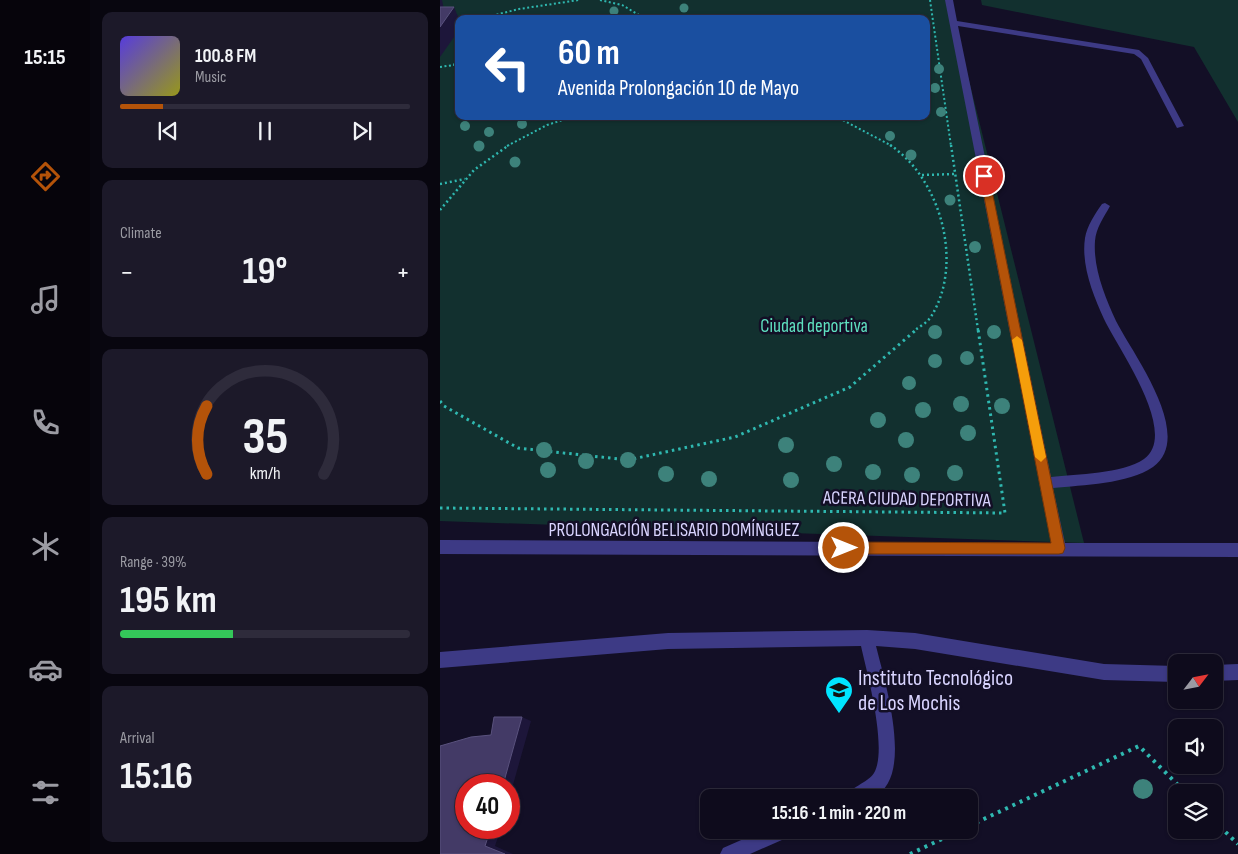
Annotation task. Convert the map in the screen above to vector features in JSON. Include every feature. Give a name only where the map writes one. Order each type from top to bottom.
[{"type":"street","points":[[949,0],[1059,548]]},
{"type":"street","points":[[954,23],[1136,52],[1144,58],[1180,126]]},
{"type":"street","points":[[1046,483],[1132,471],[1150,462],[1159,450],[1162,437],[1154,401],[1119,337],[1099,294],[1093,269],[1090,243],[1094,225],[1105,206]]},
{"type":"street","name":"PROLONGACIÓN BELISARIO DOMÍNGUEZ","points":[[440,548],[1059,548],[1238,550]]},
{"type":"street","points":[[440,660],[668,641],[867,638],[924,642],[1104,672],[1168,674]]},
{"type":"street","points":[[867,638],[888,749],[882,776],[869,789]]},
{"type":"street","points":[[1223,673],[1238,672]]},
{"type":"street","points":[[729,854],[764,839]]},
{"type":"path","points":[[495,15],[519,9],[579,0]]},
{"type":"path","points":[[600,0],[622,5],[639,15]]},
{"type":"path","name":"ACERA CIUDAD DEPORTIVA","points":[[440,508],[1005,513],[930,0]]},
{"type":"path","points":[[440,67],[454,65],[455,61]]},
{"type":"path","points":[[440,210],[465,179],[499,153],[536,132],[563,120]]},
{"type":"path","points":[[440,401],[444,406],[518,448],[628,460],[735,437],[850,387],[932,316],[947,277],[946,233],[922,175],[916,166],[878,136],[844,120]]},
{"type":"path","points":[[922,175],[956,174]]},
{"type":"path","points":[[440,184],[465,179]]},
{"type":"path","points":[[978,822],[1139,746],[1177,784]]},
{"type":"path","points":[[1223,830],[1238,844]]},
{"type":"path","points":[[910,854],[942,839]]},
{"type":"green space","name":"Ciudad deportiva","points":[[440,0],[949,0],[1084,543],[440,521]]},
{"type":"green space","points":[[981,0],[1238,0],[1238,122],[1194,47],[982,5]]},
{"type":"building","points":[[440,7],[454,7],[440,27]]},
{"type":"building","points":[[494,717],[522,717],[506,774],[455,774],[455,839],[487,839],[485,846],[505,854],[440,854],[440,746],[471,737],[491,735]]},
{"type":"slow traffic","points":[[1017,340],[1041,457]]},
{"type":"place","name":"Instituto Tecnológico de Los Mochis","points":[[839,714]]},
{"type":"route","points":[[844,548],[1059,548],[984,176]]}]
